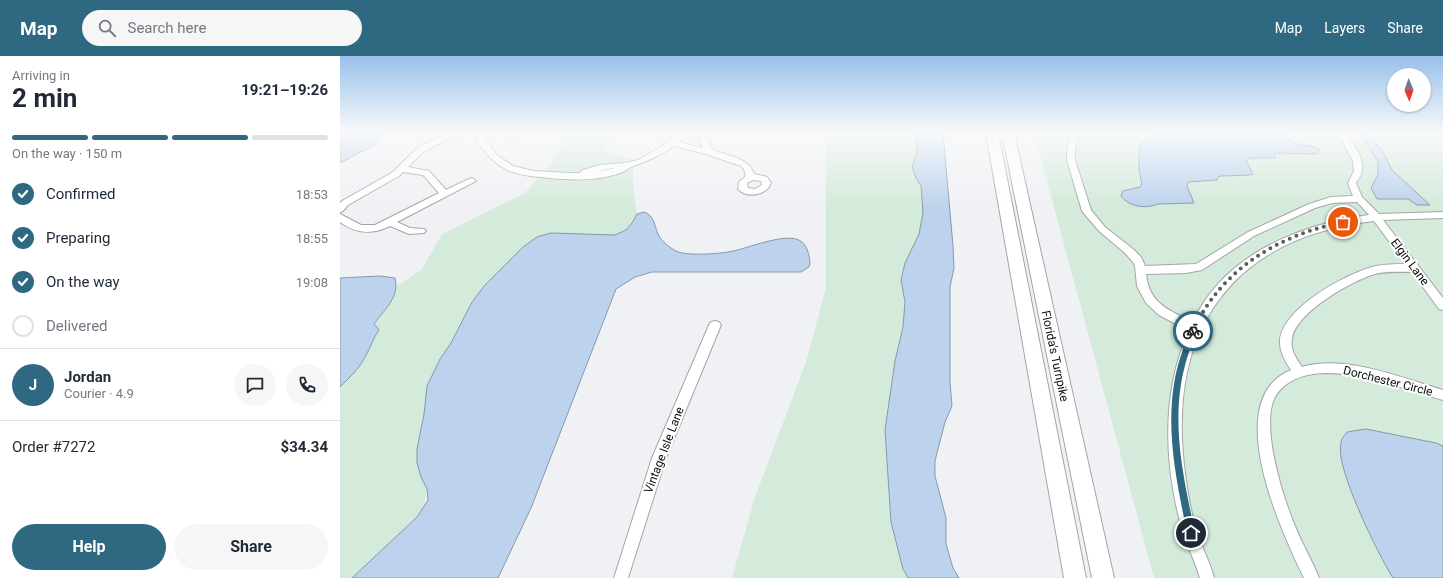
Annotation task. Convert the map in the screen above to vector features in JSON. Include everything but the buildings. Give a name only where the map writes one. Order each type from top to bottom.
[{"type":"highway","name":"Florida's Turnpike","points":[[997,157],[1075,578]]},
{"type":"highway","name":"Florida's Turnpike","points":[[1013,157],[1103,578]]},
{"type":"street","points":[[340,207],[387,180],[402,169],[414,157]]},
{"type":"street","points":[[494,157],[510,168],[533,174],[599,176],[619,171],[624,167],[650,157]]},
{"type":"street","points":[[725,157],[744,164],[748,168],[751,177]]},
{"type":"street","points":[[1071,157],[1088,211],[1102,229],[1134,256],[1140,266],[1142,286],[1150,300],[1163,312],[1194,328]]},
{"type":"street","points":[[1354,157],[1358,166],[1352,183],[1355,193],[1359,199]]},
{"type":"street","points":[[402,169],[426,173],[445,194]]},
{"type":"street","points":[[340,217],[359,229],[365,230],[378,228],[391,223],[472,181]]},
{"type":"street","points":[[1140,270],[1186,269],[1198,267],[1251,234],[1312,206],[1331,200],[1359,199]]},
{"type":"street","name":"Elgin Lane","points":[[1359,199],[1376,217],[1443,306]]},
{"type":"street","points":[[1207,578],[1200,556],[1194,545],[1178,473],[1175,442],[1175,410],[1182,361],[1194,328],[1207,305],[1219,289],[1233,275],[1258,256],[1280,243],[1312,230],[1332,224],[1376,217],[1443,215]]},
{"type":"street","points":[[391,223],[409,231],[421,231]]},
{"type":"street","points":[[1300,372],[1288,354],[1286,338],[1292,326],[1312,304],[1338,286],[1373,271],[1392,268],[1415,268]]},
{"type":"street","name":"Vintage Isle Lane","points":[[620,578],[658,458],[716,325]]},
{"type":"street","name":"Dorchester Circle","points":[[1312,578],[1298,550],[1277,496],[1268,459],[1264,414],[1267,402],[1272,392],[1279,383],[1300,372],[1314,369],[1343,369],[1443,395]]},
{"type":"green space","points":[[555,157],[626,157],[633,159],[633,187],[637,214],[629,235],[444,379],[421,525],[363,578],[340,578],[340,360],[379,299],[422,269],[442,234],[525,193]]},
{"type":"green space","points":[[826,157],[921,157],[928,249],[924,578],[732,578],[755,497],[806,362],[826,288]]},
{"type":"green space","points":[[1041,157],[1443,157],[1443,578],[1154,578]]},
{"type":"water","points":[[340,157],[351,157],[340,163]]},
{"type":"water","points":[[915,157],[945,157],[954,268],[950,287],[950,382],[952,406],[945,422],[935,461],[935,476],[946,518],[946,544],[953,568],[959,578],[908,578],[903,569],[891,522],[885,430],[895,361],[903,327],[905,302],[901,280],[905,263],[919,234],[923,213],[921,186],[916,178],[912,166]]},
{"type":"water","points":[[1139,157],[1275,157],[1250,158],[1246,161],[1253,174],[1250,175],[1221,176],[1218,177],[1217,180],[1188,182],[1187,186],[1194,203],[1158,204],[1143,207],[1128,203],[1121,196],[1123,191],[1140,187],[1142,184],[1139,170]]},
{"type":"water","points":[[1375,157],[1386,157],[1392,170],[1430,205],[1417,205],[1408,199],[1377,199],[1371,188],[1378,174],[1378,162]]},
{"type":"water","points":[[644,212],[654,221],[658,234],[663,241],[668,246],[680,253],[723,253],[777,239],[787,238],[795,239],[805,245],[809,256],[810,265],[801,272],[652,272],[635,277],[616,289],[531,508],[498,578],[352,578],[417,517],[428,500],[427,489],[421,477],[417,463],[417,449],[424,414],[427,386],[440,359],[451,343],[472,302],[485,285],[523,247],[537,237],[551,233],[615,235],[626,230],[637,214]]},
{"type":"water","points":[[380,276],[395,278],[396,285],[393,297],[374,324],[379,330],[364,360],[340,387],[340,278]]},
{"type":"water","points":[[1366,429],[1436,443],[1443,446],[1443,578],[1393,578],[1386,567],[1359,511],[1344,471],[1341,455],[1341,442],[1347,432]]},
{"type":"way so far","points":[[1193,331],[1207,305],[1219,289],[1246,264],[1274,246],[1293,237],[1332,224],[1343,222]]},
{"type":"route","points":[[1191,533],[1178,473],[1175,442],[1175,410],[1182,361],[1193,331]]}]
